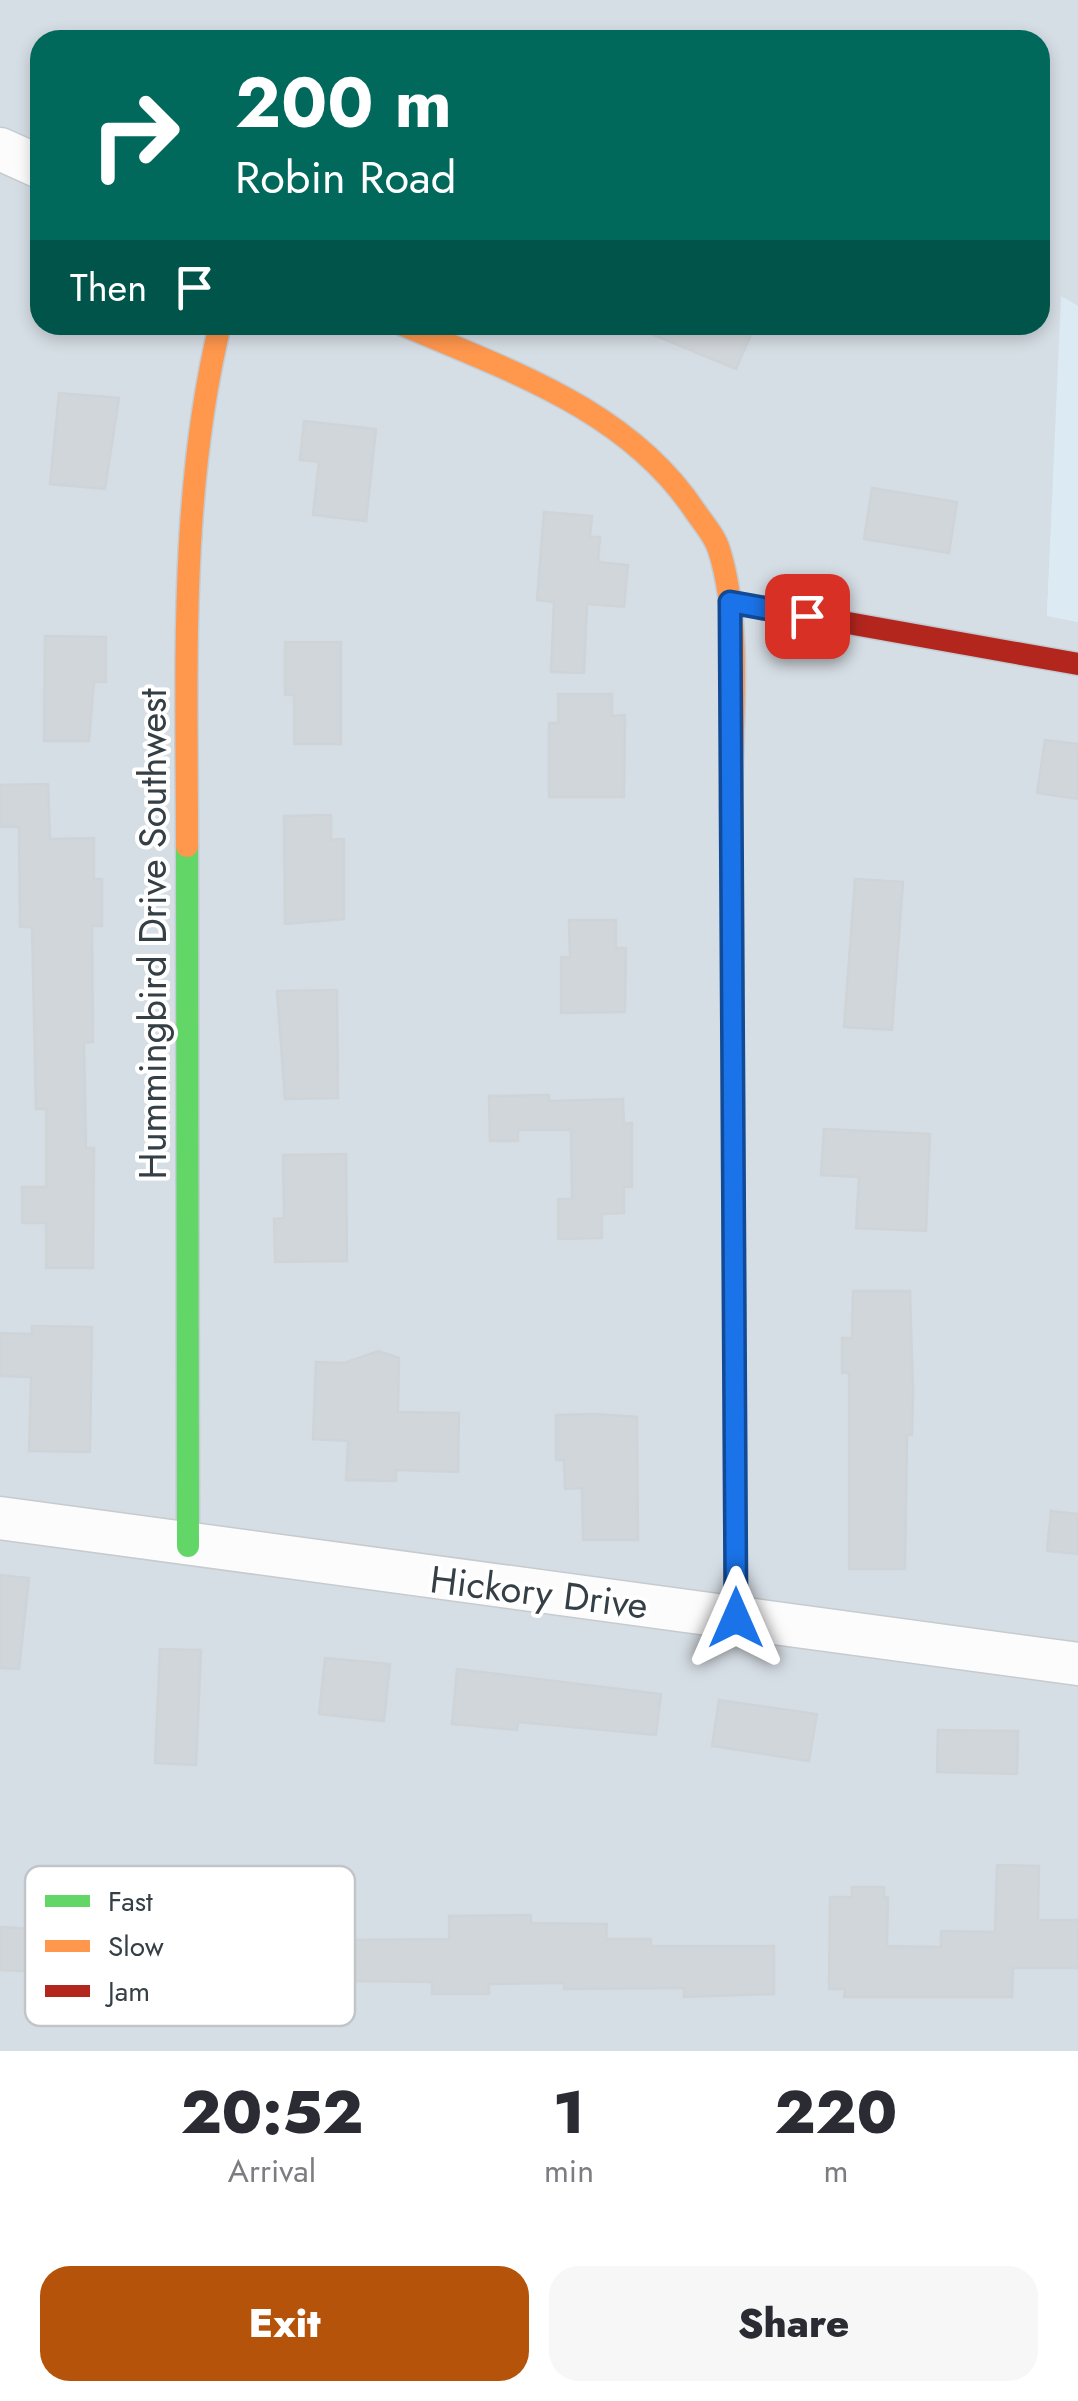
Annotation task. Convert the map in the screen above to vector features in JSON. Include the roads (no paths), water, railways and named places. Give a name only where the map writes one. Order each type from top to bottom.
[{"type":"street","points":[[0,149],[30,162]]},
{"type":"street","name":"Hummingbird Drive Southwest","points":[[188,1546],[186,570],[210,366],[218,335]]},
{"type":"street","points":[[427,335],[534,380],[604,419],[671,475],[718,546],[730,602],[736,1618]]},
{"type":"street","points":[[730,602],[1078,664]]},
{"type":"street","name":"Hickory Drive","points":[[0,1518],[1078,1664]]}]
